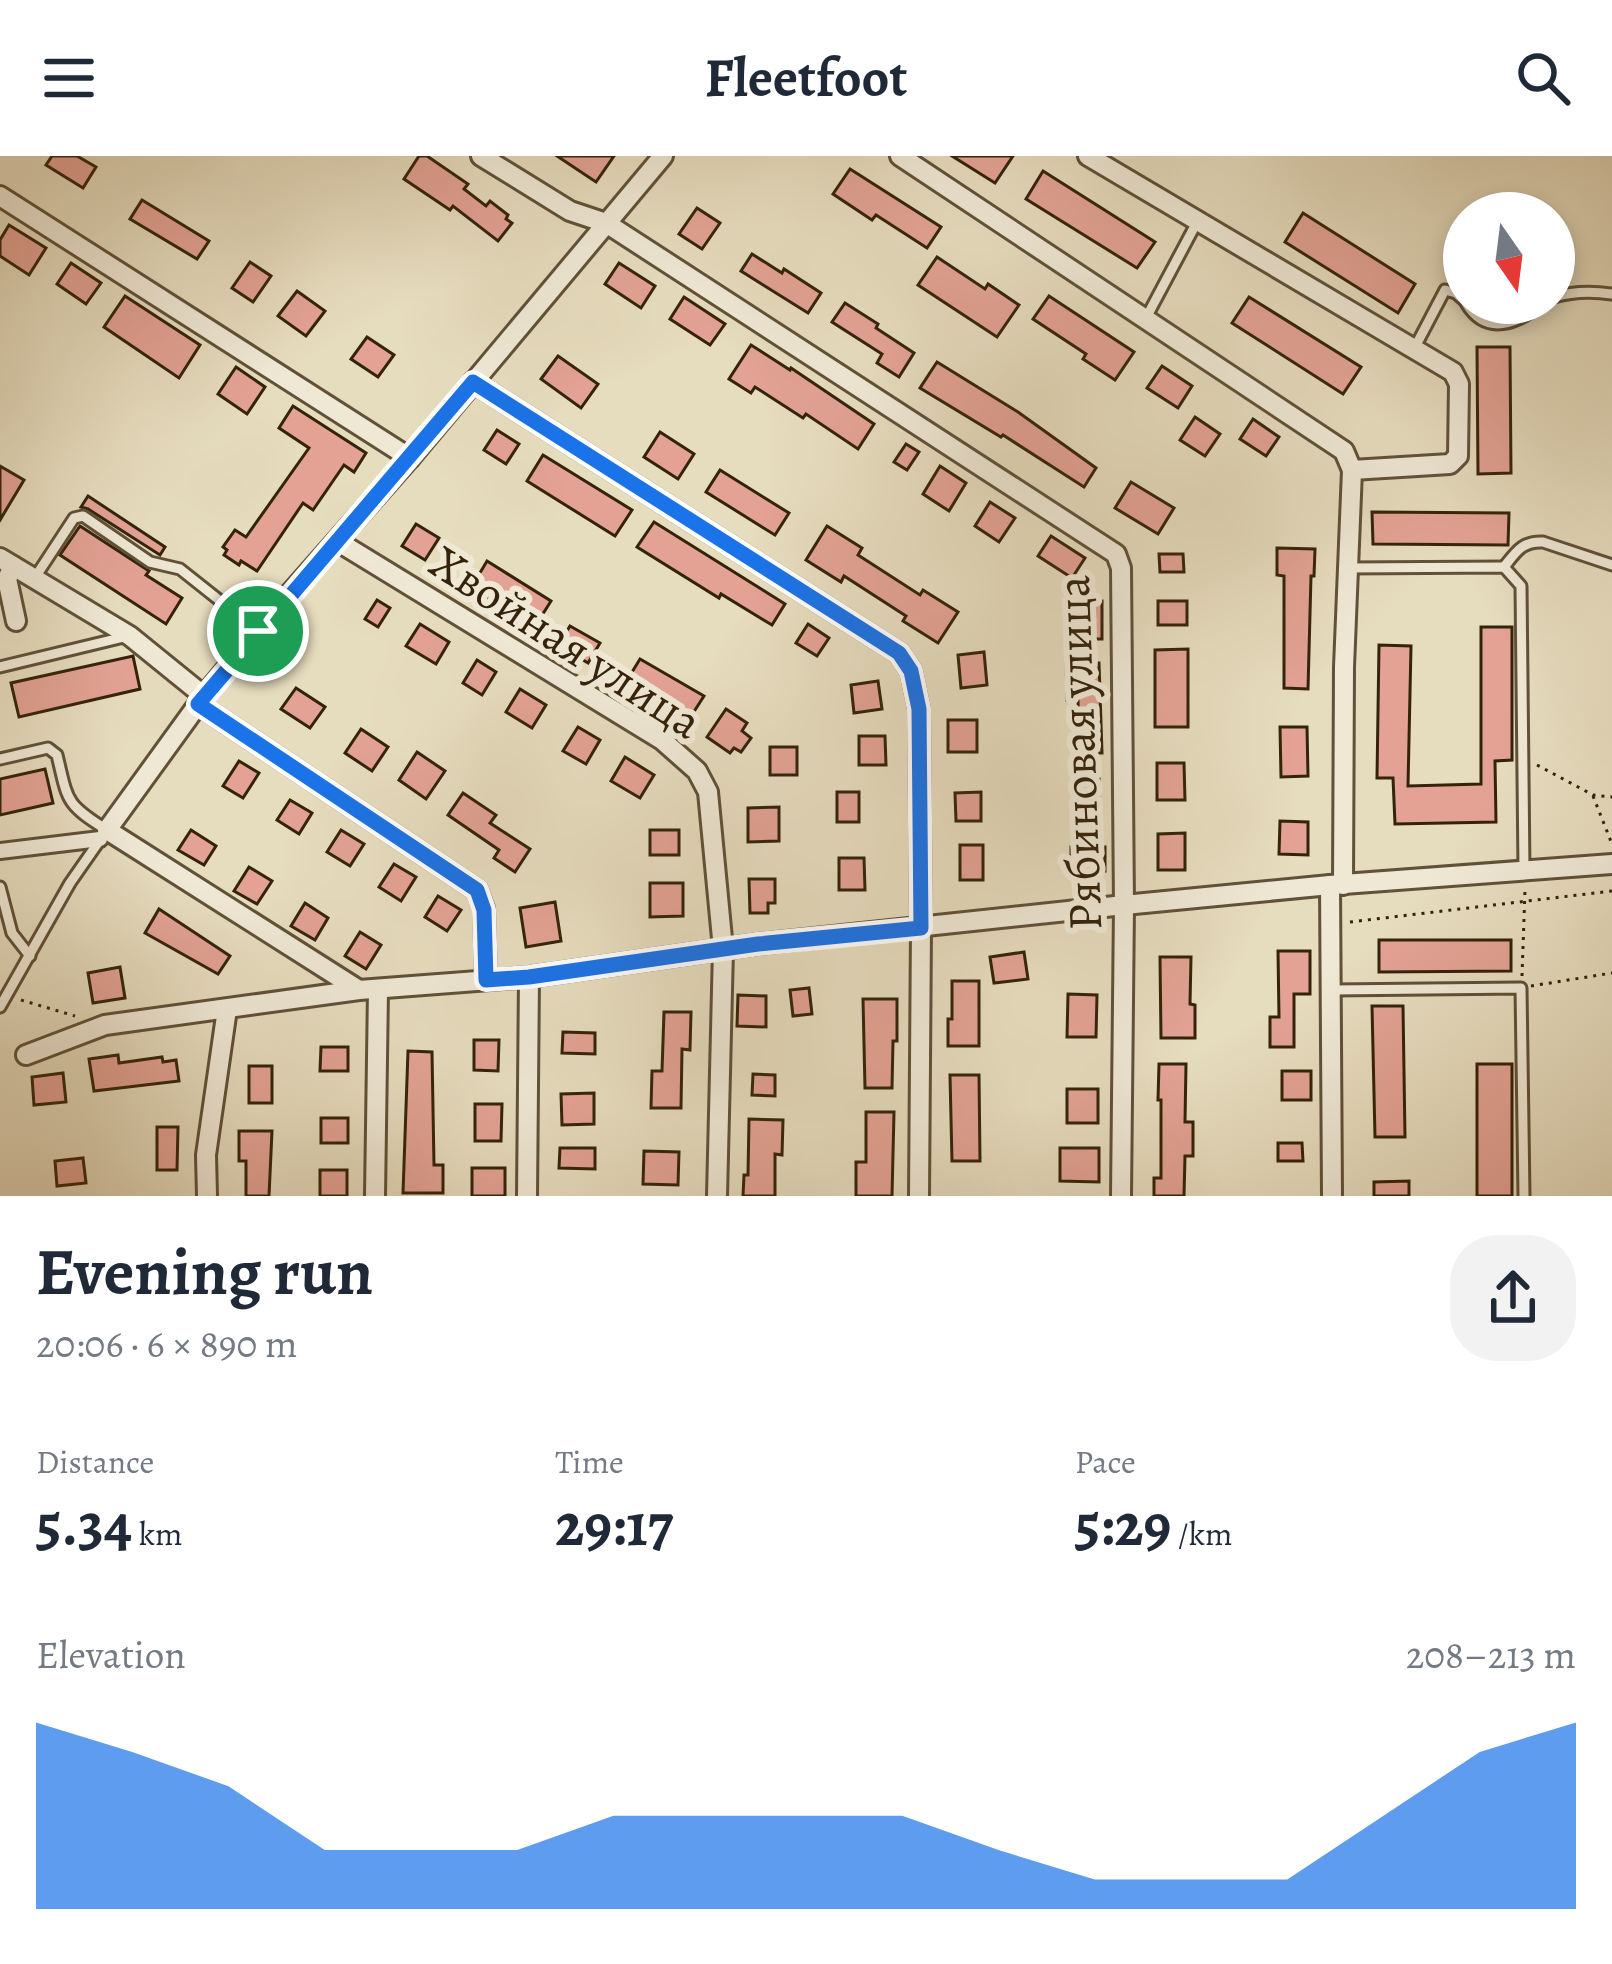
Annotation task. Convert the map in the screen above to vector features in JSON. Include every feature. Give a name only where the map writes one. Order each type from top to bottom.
[{"type":"street","points":[[481,156],[570,211],[606,224]]},
{"type":"street","points":[[103,834],[201,700],[663,156]]},
{"type":"street","points":[[900,156],[1344,451],[1352,470],[1336,885],[1330,924],[1332,1196]]},
{"type":"street","points":[[1088,156],[1453,372],[1460,384],[1458,456],[1450,464],[1352,470]]},
{"type":"street","points":[[0,196],[410,458]]},
{"type":"street","name":"Рябиновая улица","points":[[606,224],[1116,554],[1121,568],[1124,905],[1121,1196]]},
{"type":"street","points":[[473,382],[899,653],[911,671],[919,709],[919,1196]]},
{"type":"street","name":"Хвойная улица","points":[[337,541],[662,740],[697,771],[708,792],[723,949],[717,1196]]},
{"type":"street","points":[[6,562],[130,636],[201,700],[477,890],[484,910],[486,980]]},
{"type":"street","points":[[6,562],[16,621]]},
{"type":"street","points":[[0,851],[103,834],[369,990]]},
{"type":"street","points":[[26,1055],[105,1025],[369,990],[529,977],[723,949],[1124,905],[1612,863]]},
{"type":"street","points":[[527,1196],[529,977]]},
{"type":"street","points":[[369,990],[375,1196]]},
{"type":"street","points":[[207,1196],[206,1155],[227,1009]]},
{"type":"lane","points":[[1146,318],[1198,221]]},
{"type":"lane","points":[[1414,349],[1443,292]]},
{"type":"lane","points":[[1575,293],[1612,294]]},
{"type":"lane","points":[[34,579],[74,518],[83,516],[150,562],[180,568],[258,631]]},
{"type":"lane","points":[[1504,567],[1520,547],[1531,542],[1612,565]]},
{"type":"lane","points":[[1348,568],[1504,567],[1521,586],[1525,870]]},
{"type":"lane","points":[[0,667],[130,636]]},
{"type":"lane","points":[[0,759],[48,748],[57,755],[68,800],[103,834],[3,1002]]},
{"type":"lane","points":[[0,886],[6,934],[30,956]]},
{"type":"lane","points":[[1331,990],[1521,988],[1525,1196]]},
{"type":"path","points":[[1522,757],[1593,795],[1612,797]]},
{"type":"path","points":[[1593,795],[1612,844]]},
{"type":"path","points":[[1330,924],[1612,891]]},
{"type":"path","points":[[1525,901],[1521,988],[1612,973]]},
{"type":"path","points":[[3,1002],[105,1025]]},
{"type":"building","points":[[52,156],[77,156],[96,167],[83,188],[46,165]]},
{"type":"building","points":[[419,156],[427,156],[468,184],[464,189],[486,206],[490,201],[508,215],[512,223],[498,241],[453,206],[450,210],[404,179]]},
{"type":"building","points":[[557,156],[614,156],[596,182]]},
{"type":"building","points":[[952,156],[1013,156],[995,183]]},
{"type":"building","points":[[850,169],[941,227],[927,248],[833,194]]},
{"type":"building","points":[[1043,171],[1155,242],[1137,268],[1026,199]]},
{"type":"building","points":[[142,200],[209,241],[197,259],[130,219]]},
{"type":"building","points":[[697,208],[720,223],[702,249],[679,234]]},
{"type":"building","points":[[1303,213],[1415,284],[1398,313],[1285,242]]},
{"type":"building","points":[[9,225],[46,248],[29,275],[0,256],[0,240]]},
{"type":"building","points":[[752,254],[821,293],[808,313],[741,271]]},
{"type":"building","points":[[937,257],[1019,305],[997,337],[918,285]]},
{"type":"building","points":[[250,262],[271,276],[253,302],[232,288]]},
{"type":"building","points":[[71,263],[101,283],[86,304],[57,284]]},
{"type":"building","points":[[619,263],[655,286],[641,308],[605,284]]},
{"type":"building","points":[[297,291],[325,311],[306,336],[278,316]]},
{"type":"building","points":[[125,296],[200,345],[179,378],[104,327]]},
{"type":"building","points":[[1049,296],[1134,352],[1115,380],[1033,319]]},
{"type":"building","points":[[684,297],[725,324],[710,345],[670,319]]},
{"type":"building","points":[[1249,297],[1361,367],[1343,394],[1232,323]]},
{"type":"building","points":[[845,303],[914,353],[899,377],[877,363],[882,354],[832,322]]},
{"type":"building","points":[[367,337],[394,355],[378,377],[351,359]]},
{"type":"building","points":[[751,345],[874,424],[858,449],[806,414],[803,418],[755,387],[751,393],[729,379]]},
{"type":"building","points":[[1477,347],[1510,347],[1511,473],[1478,474]]},
{"type":"building","points":[[558,356],[598,384],[581,408],[541,379]]},
{"type":"building","points":[[937,362],[1096,468],[1084,487],[920,388]]},
{"type":"building","points":[[1162,366],[1192,386],[1178,408],[1147,388]]},
{"type":"building","points":[[236,367],[265,387],[247,414],[218,394]]},
{"type":"building","points":[[293,406],[366,453],[354,472],[344,465],[313,510],[303,503],[257,571],[224,555],[223,547],[235,530],[246,537],[309,448],[279,428]]},
{"type":"building","points":[[1195,417],[1220,434],[1205,456],[1180,440]]},
{"type":"building","points":[[1253,419],[1279,437],[1266,456],[1240,439]]},
{"type":"building","points":[[497,430],[519,444],[506,464],[484,450]]},
{"type":"building","points":[[660,432],[694,454],[678,479],[644,457]]},
{"type":"building","points":[[906,444],[919,452],[907,470],[894,462]]},
{"type":"building","points":[[543,455],[632,510],[615,536],[527,481]]},
{"type":"building","points":[[0,466],[24,480],[0,520]]},
{"type":"building","points":[[940,466],[966,483],[949,511],[923,494]]},
{"type":"building","points":[[720,470],[789,513],[775,535],[706,492]]},
{"type":"building","points":[[1131,482],[1174,508],[1158,534],[1115,508]]},
{"type":"building","points":[[88,496],[165,547],[160,555],[81,507]]},
{"type":"building","points":[[990,502],[1015,518],[999,542],[975,526]]},
{"type":"building","points":[[1372,512],[1509,513],[1508,545],[1373,544]]},
{"type":"building","points":[[654,522],[785,604],[772,625],[637,547]]},
{"type":"building","points":[[416,524],[439,538],[425,560],[402,546]]},
{"type":"building","points":[[80,526],[182,598],[166,624],[60,555]]},
{"type":"building","points":[[827,526],[862,548],[858,555],[920,595],[923,590],[958,612],[938,643],[844,576],[841,582],[806,560]]},
{"type":"building","points":[[1051,536],[1085,558],[1072,578],[1038,556]]},
{"type":"building","points":[[1277,548],[1315,549],[1308,689],[1284,688],[1284,576],[1277,575]]},
{"type":"building","points":[[1159,554],[1183,554],[1184,572],[1160,572]]},
{"type":"building","points":[[487,561],[551,601],[534,628],[471,588]]},
{"type":"building","points":[[377,600],[390,608],[378,627],[365,619]]},
{"type":"building","points":[[1102,601],[1102,639],[1074,639],[1074,602]]},
{"type":"building","points":[[1158,601],[1187,601],[1187,625],[1158,625]]},
{"type":"building","points":[[420,624],[449,642],[436,664],[406,646]]},
{"type":"building","points":[[808,624],[829,638],[817,656],[796,643]]},
{"type":"building","points":[[570,626],[600,643],[588,663],[558,645]]},
{"type":"building","points":[[1481,627],[1512,627],[1512,760],[1495,761],[1496,822],[1395,824],[1393,778],[1377,778],[1379,645],[1411,646],[1408,786],[1481,784]]},
{"type":"building","points":[[1188,649],[1188,727],[1155,727],[1155,650]]},
{"type":"building","points":[[984,652],[987,685],[961,688],[958,655]]},
{"type":"building","points":[[133,656],[140,689],[19,717],[11,683]]},
{"type":"building","points":[[640,659],[704,696],[686,724],[626,682]]},
{"type":"building","points":[[477,660],[496,672],[482,695],[463,683]]},
{"type":"building","points":[[1066,663],[1099,663],[1102,753],[1079,753],[1078,700],[1067,700]]},
{"type":"building","points":[[878,681],[882,709],[854,713],[851,685]]},
{"type":"building","points":[[296,688],[325,707],[310,728],[281,709]]},
{"type":"building","points":[[520,689],[546,705],[532,728],[506,712]]},
{"type":"building","points":[[726,709],[747,723],[742,731],[751,738],[741,752],[734,748],[730,753],[707,737]]},
{"type":"building","points":[[948,720],[977,720],[977,752],[948,752]]},
{"type":"building","points":[[578,727],[600,740],[586,764],[563,751]]},
{"type":"building","points":[[1280,727],[1307,727],[1308,776],[1281,777]]},
{"type":"building","points":[[361,729],[388,747],[372,771],[345,753]]},
{"type":"building","points":[[859,736],[885,736],[886,765],[859,765]]},
{"type":"building","points":[[770,747],[797,747],[797,775],[770,775]]},
{"type":"building","points":[[417,752],[445,771],[426,799],[399,780]]},
{"type":"building","points":[[625,757],[654,775],[640,798],[611,781]]},
{"type":"building","points":[[239,761],[259,773],[243,798],[223,786]]},
{"type":"building","points":[[1157,763],[1184,763],[1185,800],[1157,800]]},
{"type":"building","points":[[45,769],[53,803],[0,815],[0,779]]},
{"type":"building","points":[[1099,779],[1099,818],[1077,819],[1077,780]]},
{"type":"building","points":[[837,792],[859,792],[859,822],[837,822]]},
{"type":"building","points":[[981,792],[981,821],[956,821],[955,793]]},
{"type":"building","points":[[463,793],[496,815],[490,823],[530,849],[515,872],[494,858],[499,850],[448,815]]},
{"type":"building","points":[[290,800],[312,813],[299,834],[277,820]]},
{"type":"building","points":[[779,807],[779,841],[748,842],[748,808]]},
{"type":"building","points":[[1280,821],[1308,822],[1308,855],[1279,854]]},
{"type":"building","points":[[191,830],[216,846],[204,865],[178,850]]},
{"type":"building","points":[[341,830],[364,844],[350,866],[327,852]]},
{"type":"building","points":[[650,830],[679,830],[679,855],[650,855]]},
{"type":"building","points":[[1185,833],[1185,870],[1158,870],[1158,834]]},
{"type":"building","points":[[960,845],[983,845],[983,880],[960,880]]},
{"type":"building","points":[[1071,847],[1105,847],[1105,871],[1071,871]]},
{"type":"building","points":[[839,858],[864,858],[865,890],[839,890]]},
{"type":"building","points":[[394,864],[416,877],[401,901],[379,887]]},
{"type":"building","points":[[249,867],[272,881],[257,904],[234,891]]},
{"type":"building","points":[[749,879],[775,879],[775,903],[768,903],[768,913],[750,913]]},
{"type":"building","points":[[650,883],[683,883],[683,916],[650,917]]},
{"type":"building","points":[[438,896],[461,910],[447,931],[425,917]]},
{"type":"building","points":[[555,902],[561,941],[526,947],[520,908]]},
{"type":"building","points":[[305,903],[328,918],[315,940],[291,926]]},
{"type":"building","points":[[159,909],[230,956],[218,974],[145,933]]},
{"type":"building","points":[[360,932],[381,945],[366,969],[345,956]]},
{"type":"building","points":[[1379,940],[1511,940],[1511,971],[1379,972]]},
{"type":"building","points":[[1278,951],[1310,951],[1310,994],[1294,994],[1294,1047],[1270,1047],[1270,1017],[1279,1017]]},
{"type":"building","points":[[1024,952],[1028,979],[994,983],[990,957]]},
{"type":"building","points":[[1160,957],[1191,957],[1195,1038],[1161,1038]]},
{"type":"building","points":[[120,967],[125,998],[93,1003],[88,973]]},
{"type":"building","points":[[952,981],[979,981],[979,1046],[948,1046]]},
{"type":"building","points":[[809,988],[812,1014],[793,1016],[790,990]]},
{"type":"building","points":[[1068,994],[1097,995],[1096,1037],[1067,1037]]},
{"type":"building","points":[[738,995],[766,996],[766,1027],[737,1026]]},
{"type":"building","points":[[863,999],[897,999],[892,1088],[865,1088]]},
{"type":"building","points":[[1372,1006],[1403,1006],[1405,1137],[1375,1137]]},
{"type":"building","points":[[664,1012],[691,1012],[690,1050],[682,1049],[681,1108],[651,1108],[652,1071],[662,1071]]},
{"type":"building","points":[[563,1032],[595,1033],[595,1054],[562,1053]]},
{"type":"building","points":[[474,1040],[499,1040],[498,1071],[474,1070]]},
{"type":"building","points":[[321,1047],[348,1047],[348,1071],[320,1071]]},
{"type":"building","points":[[408,1051],[432,1052],[434,1165],[443,1165],[443,1193],[403,1193]]},
{"type":"building","points":[[118,1055],[119,1063],[162,1057],[163,1062],[176,1060],[179,1081],[94,1091],[89,1059]]},
{"type":"building","points":[[1159,1064],[1186,1064],[1185,1122],[1193,1122],[1193,1156],[1185,1156],[1184,1196],[1154,1196],[1154,1178],[1161,1178]]},
{"type":"building","points":[[1477,1064],[1512,1064],[1512,1196],[1477,1196]]},
{"type":"building","points":[[249,1066],[272,1066],[272,1103],[249,1103]]},
{"type":"building","points":[[1282,1071],[1311,1071],[1311,1100],[1282,1100]]},
{"type":"building","points":[[63,1073],[66,1102],[34,1105],[32,1077]]},
{"type":"building","points":[[753,1074],[775,1075],[775,1096],[752,1095]]},
{"type":"building","points":[[950,1075],[979,1075],[980,1161],[952,1161]]},
{"type":"building","points":[[1067,1089],[1098,1089],[1098,1123],[1067,1123]]},
{"type":"building","points":[[594,1093],[594,1124],[562,1125],[561,1094]]},
{"type":"building","points":[[475,1104],[502,1104],[501,1141],[475,1141]]},
{"type":"building","points":[[866,1112],[894,1112],[892,1196],[856,1196],[856,1162],[866,1162]]},
{"type":"building","points":[[321,1118],[348,1118],[348,1143],[321,1143]]},
{"type":"building","points":[[749,1119],[783,1120],[782,1155],[775,1154],[775,1196],[743,1196]]},
{"type":"building","points":[[157,1127],[178,1127],[177,1170],[157,1170]]},
{"type":"building","points":[[239,1131],[272,1131],[269,1196],[246,1196],[246,1161],[239,1161]]},
{"type":"building","points":[[1278,1143],[1302,1143],[1303,1161],[1278,1161]]},
{"type":"building","points":[[560,1148],[595,1148],[595,1169],[559,1168]]},
{"type":"building","points":[[1060,1148],[1099,1148],[1099,1182],[1060,1181]]},
{"type":"building","points":[[644,1151],[679,1152],[678,1185],[643,1184]]},
{"type":"building","points":[[83,1158],[86,1183],[57,1186],[55,1161]]},
{"type":"building","points":[[472,1168],[505,1168],[505,1196],[472,1196]]},
{"type":"building","points":[[320,1170],[347,1170],[347,1196],[320,1196]]},
{"type":"building","points":[[1409,1181],[1409,1196],[1374,1196],[1374,1182]]},
{"type":"route","points":[[473,382],[899,653],[911,671],[919,709],[921,928],[486,980],[484,910],[477,890],[198,704],[258,631],[473,382]]}]
